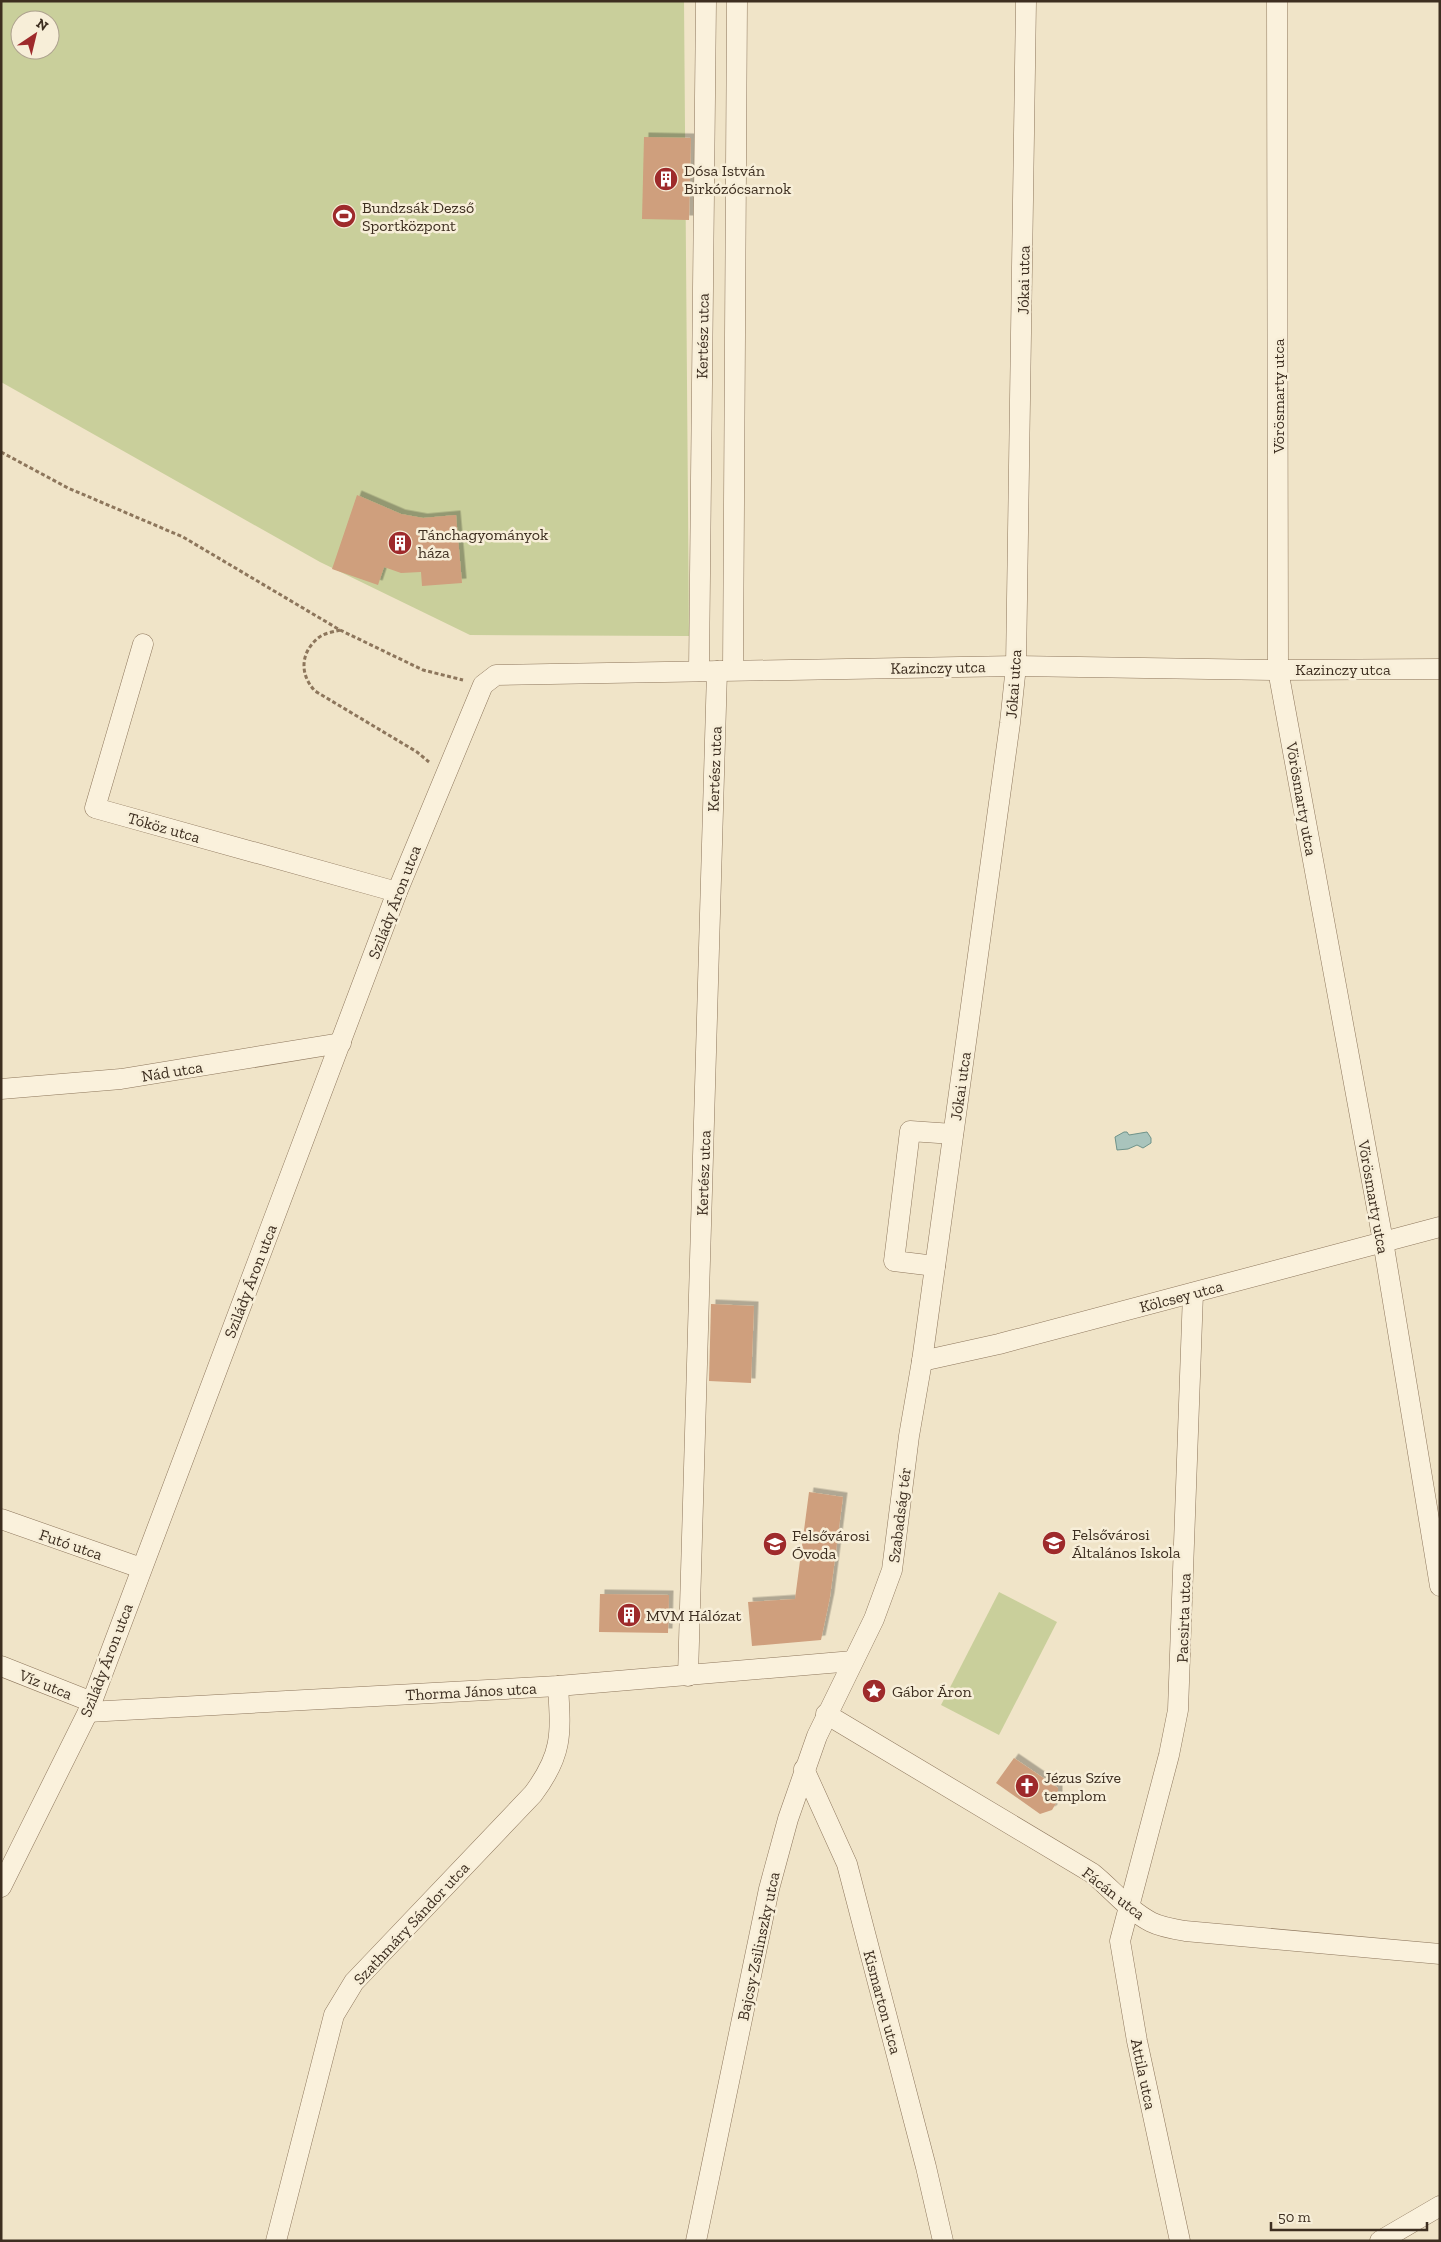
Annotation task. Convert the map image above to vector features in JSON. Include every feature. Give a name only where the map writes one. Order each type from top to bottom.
[{"type":"street","name":"Kertész utca","points":[[688,1676],[716,671],[706,1]]},
{"type":"street","points":[[716,671],[737,1]]},
{"type":"street","name":"Jókai utca","points":[[922,1361],[1010,723],[1016,666],[1026,1]]},
{"type":"street","name":"Vörösmarty utca","points":[[1277,1],[1278,670],[1383,1241],[1440,1586]]},
{"type":"street","name":"Tóköz utca","points":[[143,644],[95,808],[397,892]]},
{"type":"street","name":"Kazinczy utca","points":[[489,680],[716,671],[1016,666],[1278,670],[1440,669]]},
{"type":"street","name":"Szilády Áron utca","points":[[1,1887],[90,1707],[397,892],[445,776],[489,680]]},
{"type":"street","name":"Nád utca","points":[[1,1089],[121,1080],[341,1043]]},
{"type":"street","points":[[935,1266],[894,1261],[910,1131],[953,1134]]},
{"type":"street","name":"Kölcsey utca","points":[[922,1361],[998,1344],[1440,1227]]},
{"type":"street","name":"Pacsirta utca","points":[[1129,1907],[1169,1755],[1178,1710],[1182,1654],[1193,1293]]},
{"type":"street","name":"Szabadság tér","points":[[853,1661],[874,1619],[892,1570],[909,1436],[922,1361]]},
{"type":"street","name":"Futó utca","points":[[1,1519],[141,1568]]},
{"type":"street","name":"Thorma János utca","points":[[90,1707],[558,1686],[853,1661]]},
{"type":"street","name":"Bajcsy-Zsilinszky utca","points":[[696,2241],[769,1889],[804,1769],[826,1714],[853,1661]]},
{"type":"street","name":"Víz utca","points":[[1,1666],[90,1707]]},
{"type":"street","name":"Szathmáry Sándor utca","points":[[276,2241],[334,2015],[354,1982],[533,1794],[548,1774],[556,1754],[560,1727],[558,1686]]},
{"type":"street","name":"Fácán utca","points":[[826,1714],[1092,1874],[1108,1885],[1129,1907],[1150,1921],[1185,1931],[1440,1954]]},
{"type":"street","name":"Kismarton utca","points":[[804,1769],[847,1864],[926,2167],[943,2241]]},
{"type":"street","name":"Attila utca","points":[[1129,1907],[1120,1941],[1137,2040],[1180,2241]]},
{"type":"street","points":[[1380,2241],[1440,2206]]},
{"type":"path","points":[[1,452],[68,488],[182,537],[340,630],[423,670],[489,680]]},
{"type":"path","points":[[340,630],[317,638],[310,648],[304,661],[303,671],[307,683],[315,691],[417,752],[445,776]]},
{"type":"green space","name":"Bundzsák Dezső Sportközpont","points":[[1,1],[684,1],[689,636],[470,635],[320,562],[1,382]]},
{"type":"green space","points":[[999,1592],[1057,1622],[999,1735],[941,1705]]},
{"type":"water","points":[[1127,1132],[1129,1135],[1147,1132],[1151,1138],[1151,1143],[1143,1148],[1137,1145],[1128,1149],[1117,1150],[1115,1137]]},
{"type":"building","name":"Dósa István Birkózócsarnok","points":[[644,137],[691,138],[689,220],[642,219]]},
{"type":"building","name":"Tánchagyományok háza","points":[[357,495],[401,514],[423,518],[456,515],[462,583],[422,586],[421,572],[401,573],[384,567],[378,585],[332,569]]},
{"type":"building","points":[[711,1304],[754,1306],[751,1383],[709,1381]]},
{"type":"building","points":[[809,1492],[843,1497],[830,1597],[821,1640],[752,1646],[748,1602],[795,1599]]},
{"type":"building","name":"MVM Hálózat","points":[[600,1594],[669,1595],[668,1633],[599,1632]]},
{"type":"building","name":"Jézus Szíve templom","points":[[1014,1758],[1058,1788],[1058,1800],[1052,1810],[1040,1814],[996,1783]]},
{"type":"place","name":"Dósa István Birkózócsarnok","points":[[666,179]]},
{"type":"place","name":"Bundzsák Dezső Sportközpont","points":[[344,216]]},
{"type":"place","name":"Tánchagyományok háza","points":[[400,543]]},
{"type":"place","name":"Felsővárosi Általános Iskola","points":[[1054,1543]]},
{"type":"place","name":"Felsővárosi Óvoda","points":[[775,1544]]},
{"type":"place","name":"MVM Hálózat","points":[[629,1615]]},
{"type":"place","name":"Gábor Áron","points":[[874,1691]]},
{"type":"place","name":"Jézus Szíve templom","points":[[1027,1786]]}]
